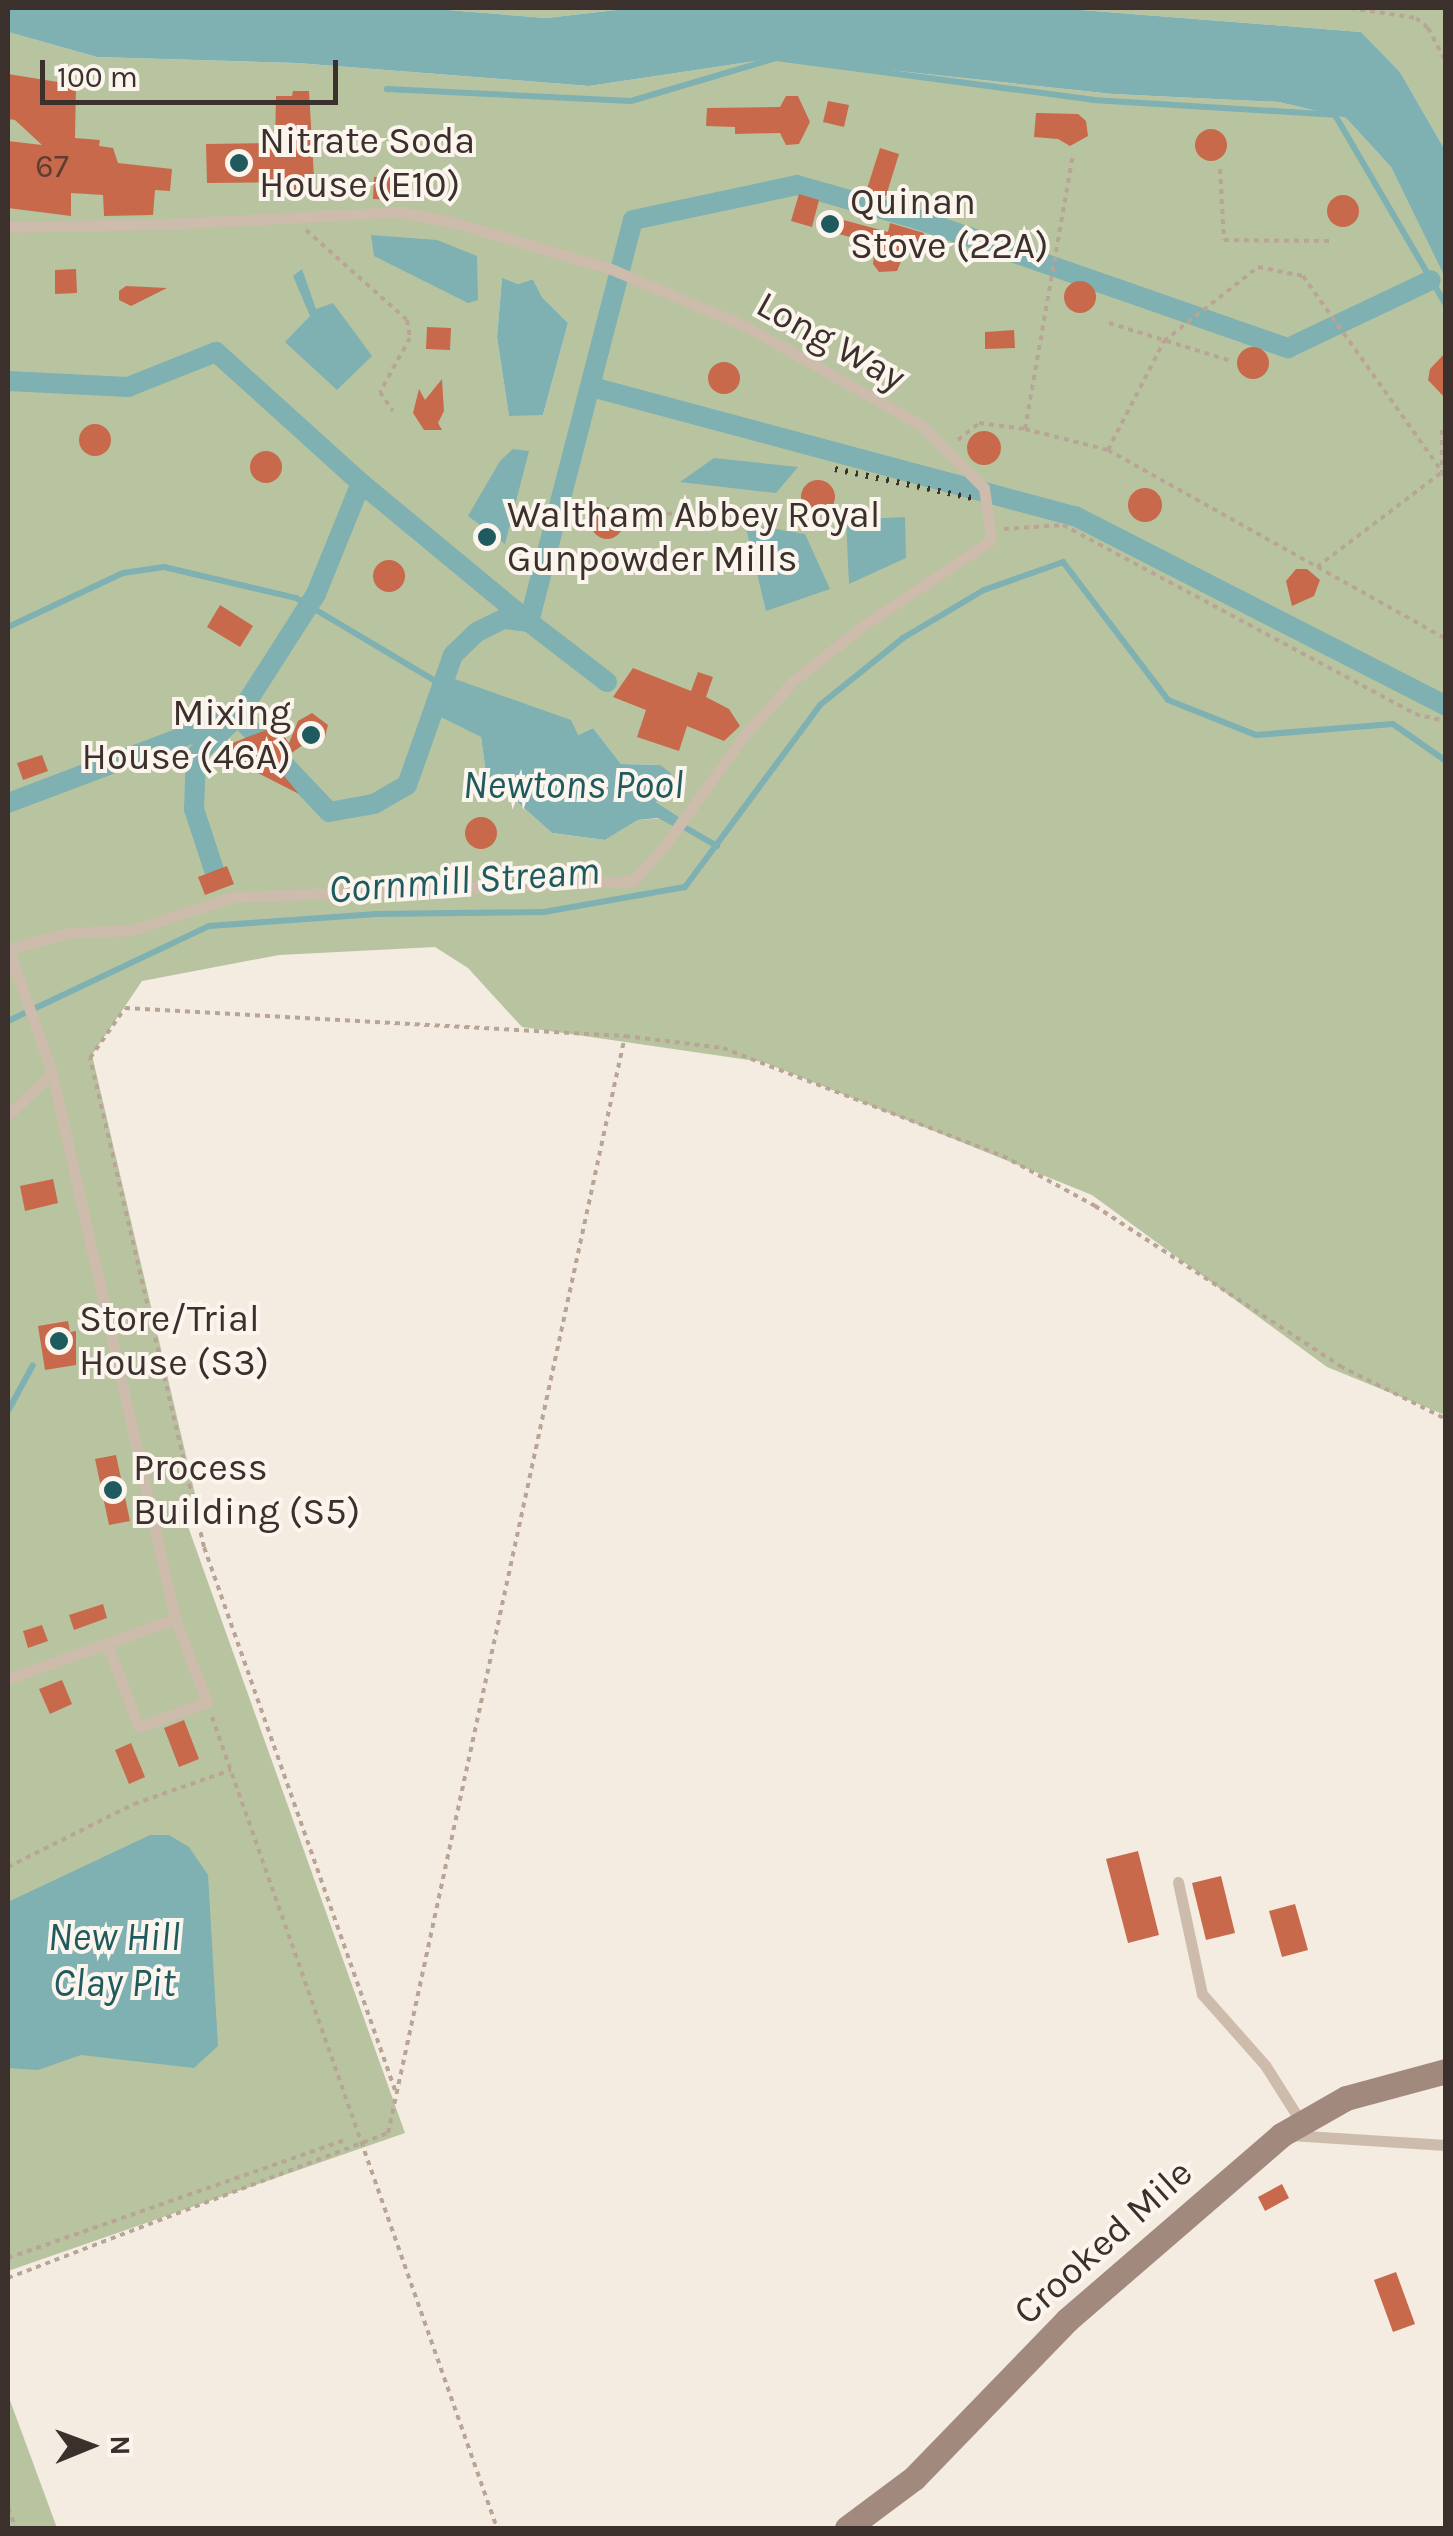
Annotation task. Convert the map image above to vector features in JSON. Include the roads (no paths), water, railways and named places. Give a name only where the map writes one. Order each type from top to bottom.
[{"type":"main road","name":"Crooked Mile","points":[[847,2528],[914,2478],[1066,2320],[1291,2128],[1346,2098],[1446,2071]]},
{"type":"lane","name":"Long Way","points":[[8,228],[398,212],[452,222],[611,269],[747,327],[921,425],[985,494],[990,530],[990,541],[864,625],[793,681],[743,736],[633,881],[233,897],[132,930],[69,933],[8,949]]},
{"type":"lane","points":[[8,949],[52,1073],[175,1619],[207,1702],[139,1727],[106,1642]]},
{"type":"lane","points":[[8,1115],[52,1073]]},
{"type":"lane","points":[[8,1680],[175,1619]]},
{"type":"lane","points":[[1178,1882],[1202,1994],[1265,2065],[1291,2128],[1446,2146]]},
{"type":"water","points":[[8,8],[423,8],[546,18],[634,8],[1055,8],[1361,32],[1400,72],[1445,150],[1445,277],[1391,167],[1346,118],[1279,102],[1113,94],[776,58],[589,86],[297,63],[97,57],[8,32]]},
{"type":"water","points":[[371,235],[437,240],[477,256],[478,300],[468,303],[374,256]]},
{"type":"water","points":[[302,269],[316,309],[333,303],[372,356],[337,390],[285,342],[310,316],[293,276]]},
{"type":"water","points":[[502,278],[518,284],[533,279],[542,297],[568,323],[543,415],[509,416],[497,337]]},
{"type":"water","points":[[513,449],[529,451],[505,544],[468,516],[500,461]]},
{"type":"water","points":[[714,458],[798,467],[776,493],[680,482]]},
{"type":"water","points":[[905,517],[906,558],[849,584],[846,520]]},
{"type":"water","points":[[745,524],[805,534],[830,589],[766,611]]},
{"type":"water","name":"Newtons Pool","points":[[452,678],[571,720],[578,735],[593,728],[621,764],[660,765],[671,773],[670,786],[656,802],[679,817],[673,826],[658,818],[638,820],[605,840],[552,833],[486,774],[481,737],[435,714]]},
{"type":"water","name":"New Hill Clay Pit","points":[[150,1835],[169,1835],[189,1847],[208,1875],[218,2046],[194,2068],[81,2055],[38,2070],[8,2068],[8,1902]]},
{"type":"waterway","points":[[387,89],[631,101],[776,58],[1093,100],[1335,115],[1446,305]]},
{"type":"waterway","points":[[607,682],[529,622],[633,220],[797,185],[917,219],[1288,348],[1431,280]]},
{"type":"waterway","points":[[8,381],[128,387],[216,352],[361,483],[528,621]]},
{"type":"waterway","points":[[592,387],[1075,516],[1446,706]]},
{"type":"waterway","points":[[361,483],[316,594],[238,716],[329,812],[374,804],[407,785],[453,655],[477,632],[504,619],[529,622]]},
{"type":"waterway","name":"Cornmill Stream","points":[[8,1021],[209,926],[377,914],[544,912],[685,887],[820,705],[903,638],[984,590],[1063,562],[1168,700],[1256,735],[1393,724],[1446,761]]},
{"type":"waterway","points":[[8,627],[123,573],[164,567],[296,598],[452,691]]},
{"type":"waterway","points":[[8,803],[238,716],[196,755],[194,809],[214,870]]},
{"type":"waterway","points":[[679,824],[717,846]]},
{"type":"waterway","points":[[8,1411],[33,1365]]},
{"type":"railway","points":[[835,469],[976,499]]},
{"type":"place","name":"Nitrate Soda House (E10)","points":[[239,163]]},
{"type":"place","name":"Quinan Stove (22A)","points":[[830,224]]},
{"type":"place","name":"Waltham Abbey Royal Gunpowder Mills","points":[[487,537]]},
{"type":"place","name":"Mixing House (46A)","points":[[311,735]]},
{"type":"place","name":"Store/Trial House (S3)","points":[[59,1341]]},
{"type":"place","name":"Process Building (S5)","points":[[113,1490]]}]
